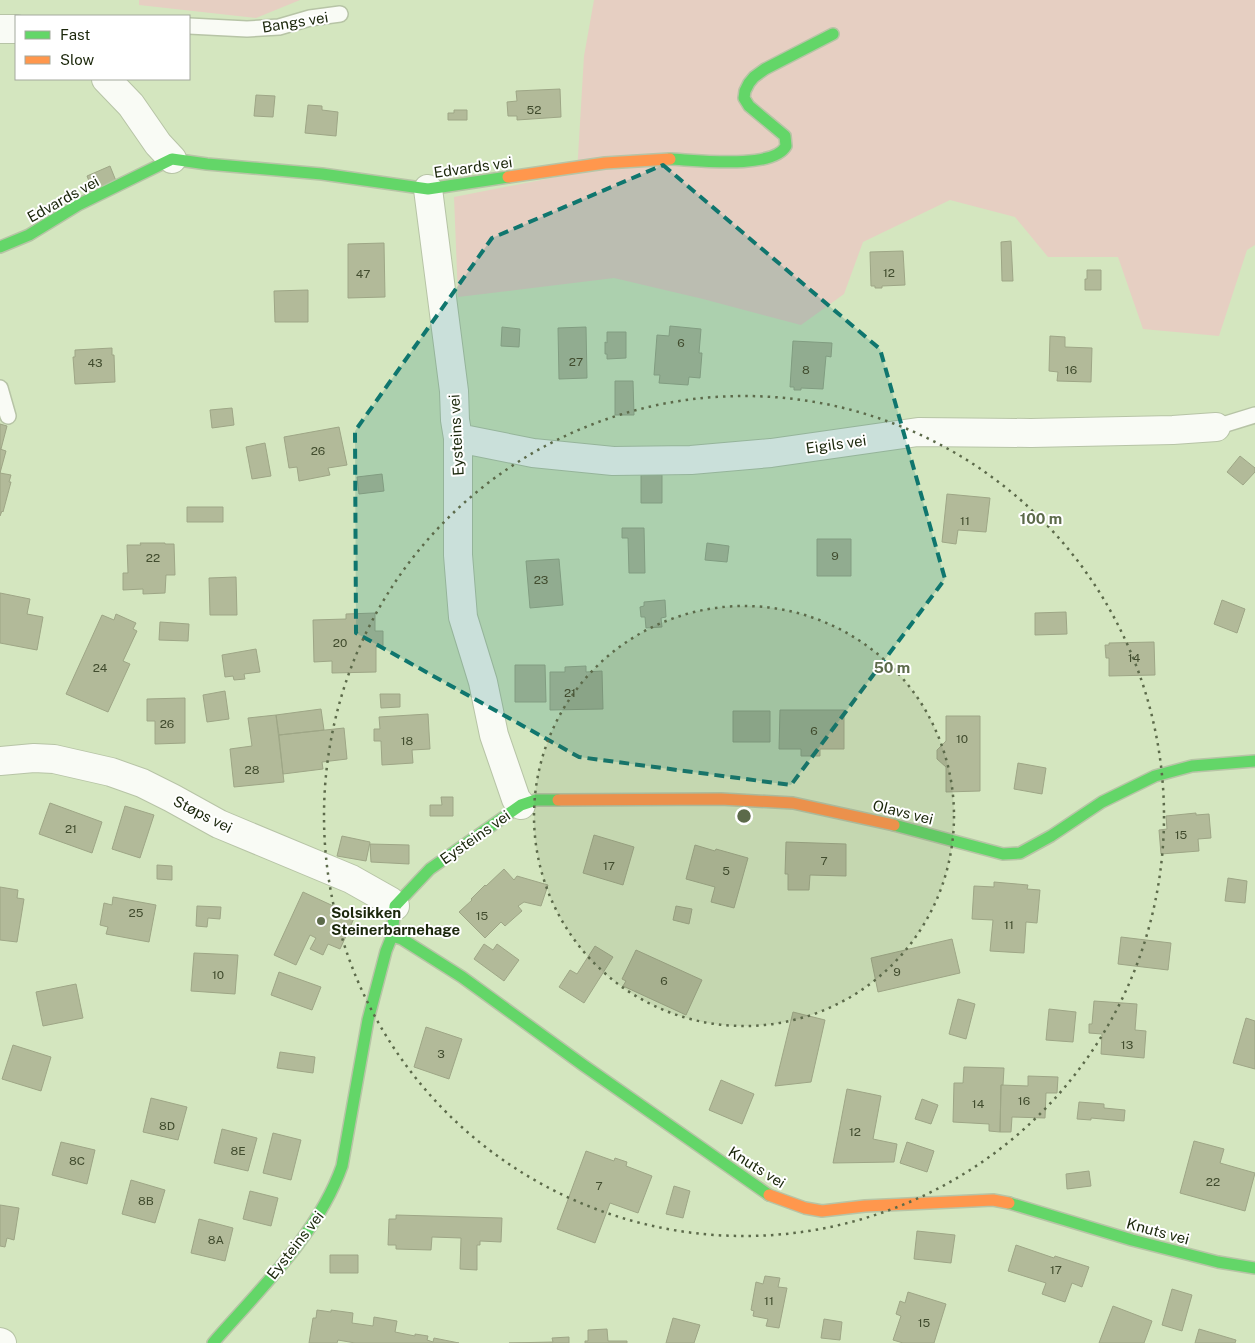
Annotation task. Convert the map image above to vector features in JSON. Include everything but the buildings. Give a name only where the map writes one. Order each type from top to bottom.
[{"type":"street","points":[[0,29],[15,30]]},
{"type":"street","name":"Edvards vei","points":[[0,247],[29,235],[78,205],[172,159],[322,174],[428,189],[624,161],[658,159],[733,161],[759,160],[775,156],[786,148],[787,139],[749,106],[744,98],[745,91],[754,77],[765,69],[833,34]]},
{"type":"street","points":[[107,80],[131,105],[158,144],[172,159]]},
{"type":"street","name":"Eysteins vei","points":[[213,1343],[306,1236],[337,1183],[342,1166],[368,1020],[386,951],[392,936],[395,906],[430,869],[521,805],[516,799],[494,735],[483,682],[463,617],[458,555],[458,438],[454,391],[428,189]]},
{"type":"street","name":"Eigils vei","points":[[458,438],[533,453],[613,461],[691,460],[772,453],[918,432],[1116,431],[1216,427]]},
{"type":"street","name":"Støps vei","points":[[0,761],[34,758],[54,759],[111,772],[142,783],[219,824],[351,879],[390,901],[395,906]]},
{"type":"street","name":"Olavs vei","points":[[521,805],[536,800],[711,799],[793,803],[870,819],[1003,854],[1020,853],[1051,836],[1102,802],[1155,776],[1192,766],[1255,761]]},
{"type":"street","name":"Knuts vei","points":[[392,936],[402,939],[462,977],[582,1065],[768,1195],[804,1208],[822,1211],[866,1206],[993,1200],[1018,1205],[1132,1240],[1218,1262],[1255,1268]]},
{"type":"lane","name":"Bangs vei","points":[[190,26],[247,29],[279,27],[310,18],[340,14]]},
{"type":"lane","points":[[0,388],[8,416]]},
{"type":"lane","points":[[1216,427],[1255,415]]},
{"type":"highlighted area","points":[[663,165],[880,349],[945,579],[791,785],[579,757],[356,633],[355,431],[492,238]]},
{"type":"shaded area","points":[[139,0],[300,0],[256,18],[139,5]]},
{"type":"shaded area","points":[[594,0],[1255,0],[1255,245],[1247,250],[1219,336],[1143,329],[1118,257],[1048,257],[1015,217],[950,200],[863,242],[844,294],[801,325],[614,278],[458,297],[454,197],[577,173],[584,56]]},
{"type":"traffic: fast","points":[[670,159],[732,162],[766,158],[778,153],[786,146],[785,136],[749,106],[744,98],[745,91],[754,77],[765,69],[833,34]]},
{"type":"traffic: fast","points":[[0,247],[29,235],[78,205],[172,159],[322,174],[428,189],[508,177]]},
{"type":"traffic: fast","points":[[894,825],[1003,854],[1020,853],[1051,836],[1102,802],[1155,776],[1192,766],[1255,761]]},
{"type":"traffic: fast","points":[[213,1343],[303,1238],[318,1215],[342,1166],[368,1020],[386,951],[392,936],[395,906],[430,869],[521,805],[536,800],[558,800]]},
{"type":"traffic: fast","points":[[392,936],[402,939],[462,977],[583,1065],[769,1195]]},
{"type":"traffic: fast","points":[[1009,1203],[1132,1240],[1218,1262],[1255,1268]]},
{"type":"traffic: slow","points":[[508,177],[605,163],[670,159]]},
{"type":"traffic: slow","points":[[558,800],[721,799],[793,803],[894,825]]},
{"type":"traffic: slow","points":[[769,1195],[805,1208],[822,1211],[865,1206],[993,1200],[1009,1203]]},
{"type":"place","name":"Solsikken Steinerbarnehage","points":[[321,921]]}]
